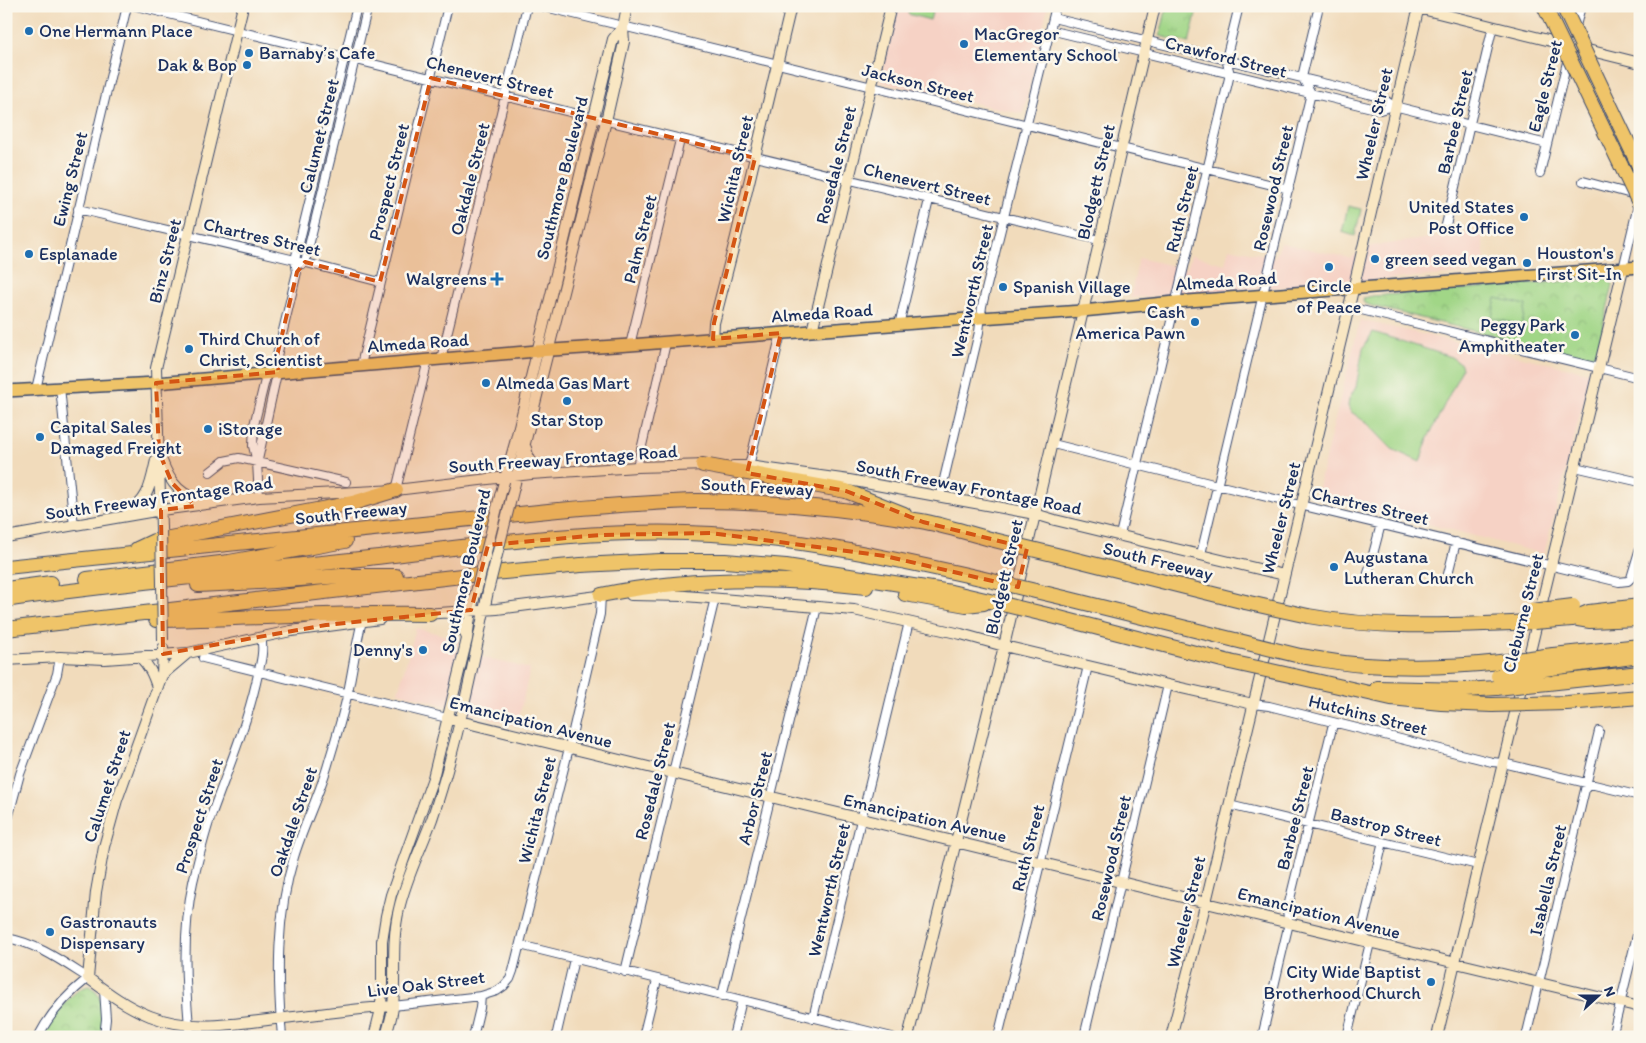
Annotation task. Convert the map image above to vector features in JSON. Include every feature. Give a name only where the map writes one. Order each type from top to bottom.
[{"type":"highway","points":[[1544,6],[1639,209]]},
{"type":"highway","points":[[1563,6],[1640,168]]},
{"type":"highway","points":[[703,465],[846,491],[923,522]]},
{"type":"highway","points":[[129,553],[154,541],[353,503],[396,490]]},
{"type":"highway","name":"South Freeway","points":[[6,567],[484,518],[632,504],[698,501],[782,505],[873,514],[923,522],[1245,602],[1351,623],[1396,626],[1519,623],[1573,612]]},
{"type":"highway","points":[[6,589],[229,562],[484,518]]},
{"type":"highway","points":[[6,600],[43,594],[523,541],[600,534],[711,534],[813,544],[885,556],[1300,656],[1363,665],[1455,666],[1500,662],[1552,662],[1640,656]]},
{"type":"highway","points":[[6,629],[470,575],[581,565],[660,561],[725,562],[786,566],[967,601]]},
{"type":"highway","points":[[43,594],[75,596],[200,584],[341,576],[470,575]]},
{"type":"highway","points":[[601,595],[624,590],[682,584],[808,582],[865,587],[967,601],[994,602],[1230,662],[1315,680],[1384,689],[1451,689],[1497,682],[1548,683],[1640,673]]},
{"type":"highway","points":[[1573,612],[1640,597]]},
{"type":"highway","points":[[1573,612],[1640,606]]},
{"type":"highway","points":[[1573,612],[1590,621],[1640,619]]},
{"type":"highway","points":[[82,621],[250,618],[375,613],[430,614]]},
{"type":"highway","points":[[1497,682],[1552,662],[1640,646]]},
{"type":"highway","points":[[1315,680],[1354,691],[1390,698],[1441,703],[1492,705],[1567,703],[1640,697]]},
{"type":"main road","name":"Binz Street","points":[[161,528],[156,368],[243,6]]},
{"type":"main road","name":"Southmore Boulevard","points":[[386,1037],[393,1006],[395,932],[399,908],[411,870],[432,820],[460,720],[488,591],[526,446],[606,121],[624,42],[622,27],[627,6]]},
{"type":"main road","name":"Wichita Street","points":[[713,339],[714,323],[790,6]]},
{"type":"main road","name":"Rosedale Street","points":[[812,331],[891,6]]},
{"type":"main road","name":"Blodgett Street","points":[[908,1037],[1053,444],[1082,311],[1155,6]]},
{"type":"main road","points":[[1416,7],[1640,63]]},
{"type":"main road","name":"Wheeler Street","points":[[1172,1037],[1349,307],[1416,7]]},
{"type":"main road","name":"Southmore Boulevard","points":[[374,1037],[381,1007],[382,941],[390,895],[432,778],[467,639],[471,610],[506,477],[613,39],[622,27]]},
{"type":"main road","name":"Almeda Road","points":[[6,391],[156,383],[274,368],[361,365],[1640,268]]},
{"type":"main road","name":"Cleburne Street","points":[[1437,1037],[1623,269]]},
{"type":"main road","points":[[554,278],[566,281]]},
{"type":"main road","points":[[526,446],[530,462],[536,468],[553,473]]},
{"type":"main road","points":[[159,450],[172,483],[182,493],[200,500],[226,502]]},
{"type":"main road","points":[[123,517],[143,502],[148,491],[159,450]]},
{"type":"main road","name":"South Freeway Frontage Road","points":[[6,537],[161,510],[259,497],[396,490],[506,477],[637,467],[749,466],[849,480],[1035,514],[1284,575]]},
{"type":"main road","name":"Calumet Street","points":[[88,978],[96,892],[104,847],[117,800],[162,675],[161,528]]},
{"type":"main road","points":[[6,660],[60,657],[105,660],[140,658],[188,652],[317,627],[362,621],[601,595],[655,595],[715,598],[854,610],[961,634],[1088,666]]},
{"type":"main road","points":[[447,613],[459,619],[467,639]]},
{"type":"main road","points":[[162,675],[188,652]]},
{"type":"main road","points":[[140,658],[153,673],[157,687]]},
{"type":"main road","name":"Hutchins Street","points":[[1088,666],[1253,704]]},
{"type":"main road","name":"Emancipation Avenue","points":[[447,718],[1206,902],[1289,924],[1640,1007]]},
{"type":"main road","points":[[401,866],[411,870]]},
{"type":"main road","name":"Live Oak Street","points":[[88,978],[126,1005],[190,1031],[280,1018],[393,1006]]},
{"type":"street","name":"Ewing Street","points":[[36,389],[127,6]]},
{"type":"street","name":"Chenevert Street","points":[[136,6],[680,140],[1099,240]]},
{"type":"street","name":"Calumet Street","points":[[274,368],[297,272],[295,260],[357,6]]},
{"type":"street","name":"Calumet Street","points":[[297,272],[305,262],[368,6]]},
{"type":"street","name":"Prospect Street","points":[[361,365],[448,6]]},
{"type":"street","name":"Oakdale Street","points":[[441,359],[527,6]]},
{"type":"street","name":"Jackson Street","points":[[540,6],[1289,189]]},
{"type":"street","name":"Wentworth Street","points":[[940,496],[981,318],[982,306],[1056,6]]},
{"type":"street","name":"Ruth Street","points":[[1120,535],[1230,74],[1226,58],[1239,6]]},
{"type":"street","points":[[1310,93],[1302,77],[1319,6]]},
{"type":"street","name":"Eagle Street","points":[[1540,173],[1580,6]]},
{"type":"street","name":"Crawford Street","points":[[1053,18],[1302,77],[1382,98],[1394,106],[1547,144]]},
{"type":"street","name":"Barbee Street","points":[[1446,225],[1493,26]]},
{"type":"street","name":"Crawford Street","points":[[1050,30],[1380,110],[1394,106]]},
{"type":"street","name":"Rosewood Street","points":[[1201,554],[1289,189],[1310,93]]},
{"type":"street","name":"Palm Street","points":[[630,345],[680,140]]},
{"type":"street","points":[[1583,181],[1640,196]]},
{"type":"street","name":"Cleburne Street","points":[[1623,269],[1639,209],[1640,196]]},
{"type":"street","points":[[899,325],[929,200]]},
{"type":"street","name":"Chartres Street","points":[[78,209],[305,262],[380,282]]},
{"type":"street","points":[[1349,307],[1640,378]]},
{"type":"street","points":[[749,466],[781,333]]},
{"type":"street","points":[[637,467],[666,342]]},
{"type":"street","points":[[396,490],[428,360]]},
{"type":"street","points":[[259,497],[257,462],[253,446],[254,425],[274,368]]},
{"type":"street","points":[[257,462],[274,368]]},
{"type":"street","points":[[60,387],[74,526]]},
{"type":"street","name":"Chartres Street","points":[[1053,444],[1623,582],[1631,578],[1634,573],[1640,548]]},
{"type":"street","points":[[210,472],[224,461],[239,458],[346,482]]},
{"type":"street","points":[[1574,468],[1640,482]]},
{"type":"street","points":[[1367,577],[1381,524]]},
{"type":"street","points":[[1447,578],[1456,542]]},
{"type":"street","name":"Wichita Street","points":[[520,945],[569,748],[600,614],[601,595]]},
{"type":"street","name":"Rosedale Street","points":[[625,972],[715,598]]},
{"type":"street","name":"Arbor Street","points":[[722,996],[772,797],[816,607]]},
{"type":"street","name":"Oakdale Street","points":[[282,1037],[278,956],[280,921],[285,889],[294,857],[328,764],[347,693],[362,621]]},
{"type":"street","name":"Wentworth Street","points":[[813,1018],[909,622]]},
{"type":"street","name":"Prospect Street","points":[[190,1031],[186,953],[193,884],[210,819],[244,726],[259,670],[263,644],[260,638]]},
{"type":"street","points":[[6,826],[20,774],[56,674],[60,657]]},
{"type":"street","name":"Emancipation Avenue","points":[[203,658],[259,670],[447,718]]},
{"type":"street","name":"Ruth Street","points":[[998,1037],[1088,666]]},
{"type":"street","name":"Rosewood Street","points":[[1084,1037],[1168,685]]},
{"type":"street","name":"Hutchins Street","points":[[1253,704],[1269,706],[1333,724],[1640,796]]},
{"type":"street","name":"Barbee Street","points":[[1262,1037],[1289,924],[1287,911],[1333,724]]},
{"type":"street","name":"Isabella Street","points":[[1526,1037],[1599,731]]},
{"type":"street","name":"Bastrop Street","points":[[1229,804],[1478,865]]},
{"type":"street","points":[[1347,1037],[1370,943],[1361,934],[1384,842]]},
{"type":"street","points":[[1612,1037],[1640,923]]},
{"type":"street","name":"Live Oak Street","points":[[6,938],[39,948],[60,959],[88,978]]},
{"type":"street","points":[[520,945],[892,1037]]},
{"type":"street","name":"Live Oak Street","points":[[393,1006],[481,996],[497,991],[510,979],[514,971],[520,945]]},
{"type":"street","points":[[556,1037],[574,959]]},
{"type":"street","points":[[38,1037],[60,1004],[88,978]]},
{"type":"street","points":[[643,1037],[657,980]]},
{"type":"street","points":[[104,990],[106,1019],[104,1037]]},
{"type":"street","points":[[473,1037],[481,996]]},
{"type":"street","points":[[733,1037],[742,1000]]},
{"type":"highlighted area","points":[[431,78],[755,158],[714,323],[713,339],[781,333],[747,473],[846,491],[923,522],[1027,548],[1018,587],[885,556],[711,533],[600,535],[488,545],[471,610],[326,625],[163,654],[161,510],[195,506],[172,483],[159,452],[156,383],[279,372],[276,360],[297,272],[305,262],[380,282]]},
{"type":"shaded area","name":"MacGregor Elementary School","points":[[899,6],[1048,6],[1023,114],[880,82]]},
{"type":"shaded area","points":[[1482,231],[1486,272],[1130,298],[1139,258],[1187,269],[1191,255],[1225,264],[1229,248],[1275,257],[1281,243],[1350,258],[1372,246]]},
{"type":"shaded area","points":[[1360,320],[1591,373],[1544,554],[1316,495]]},
{"type":"shaded area","points":[[416,628],[459,639],[457,651],[530,669],[517,726],[398,692]]},
{"type":"green space","points":[[910,6],[934,6],[930,20],[908,14]]},
{"type":"green space","points":[[1167,6],[1198,6],[1189,43],[1160,36]]},
{"type":"green space","points":[[1348,206],[1361,209],[1355,236],[1342,232]]},
{"type":"green space","points":[[1608,278],[1613,285],[1596,355],[1588,359],[1372,306],[1363,301],[1364,298],[1372,296]]},
{"type":"green space","points":[[1496,298],[1526,305],[1522,325],[1492,318]]},
{"type":"green space","points":[[1373,332],[1451,357],[1461,364],[1462,369],[1428,438],[1420,462],[1392,449],[1368,424],[1350,411],[1348,406],[1349,399],[1356,387],[1363,348]]},
{"type":"green space","points":[[89,986],[96,991],[101,1001],[102,1020],[100,1037],[42,1037],[55,1015],[69,999],[82,988]]},
{"type":"place","name":"One Hermann Place","points":[[29,31]]},
{"type":"place","name":"MacGregor Elementary School","points":[[964,44]]},
{"type":"place","name":"Barnaby’s Cafe","points":[[249,53]]},
{"type":"place","name":"Dak & Bop","points":[[247,65]]},
{"type":"place","name":"United States Post Office","points":[[1524,217]]},
{"type":"place","name":"Esplanade","points":[[29,254]]},
{"type":"place","name":"green seed vegan","points":[[1375,259]]},
{"type":"place","name":"Houston's First Sit-In","points":[[1527,263]]},
{"type":"place","name":"Circle of Peace","points":[[1329,267]]},
{"type":"place","name":"Walgreens","points":[[497,279]]},
{"type":"place","name":"Spanish Village","points":[[1003,287]]},
{"type":"place","name":"Cash America Pawn","points":[[1195,322]]},
{"type":"place","name":"Peggy Park Amphitheater","points":[[1575,335]]},
{"type":"place","name":"Third Church of Christ, Scientist","points":[[189,349]]},
{"type":"place","name":"Almeda Gas Mart","points":[[486,383]]},
{"type":"place","name":"Star Stop","points":[[567,401]]},
{"type":"place","name":"iStorage","points":[[208,429]]},
{"type":"place","name":"Capital Sales Damaged Freight","points":[[40,437]]},
{"type":"place","name":"Augustana Lutheran Church","points":[[1334,567]]},
{"type":"place","name":"Denny's","points":[[423,650]]},
{"type":"place","name":"Gastronauts Dispensary","points":[[50,932]]},
{"type":"place","name":"City Wide Baptist Brotherhood Church","points":[[1431,982]]}]
